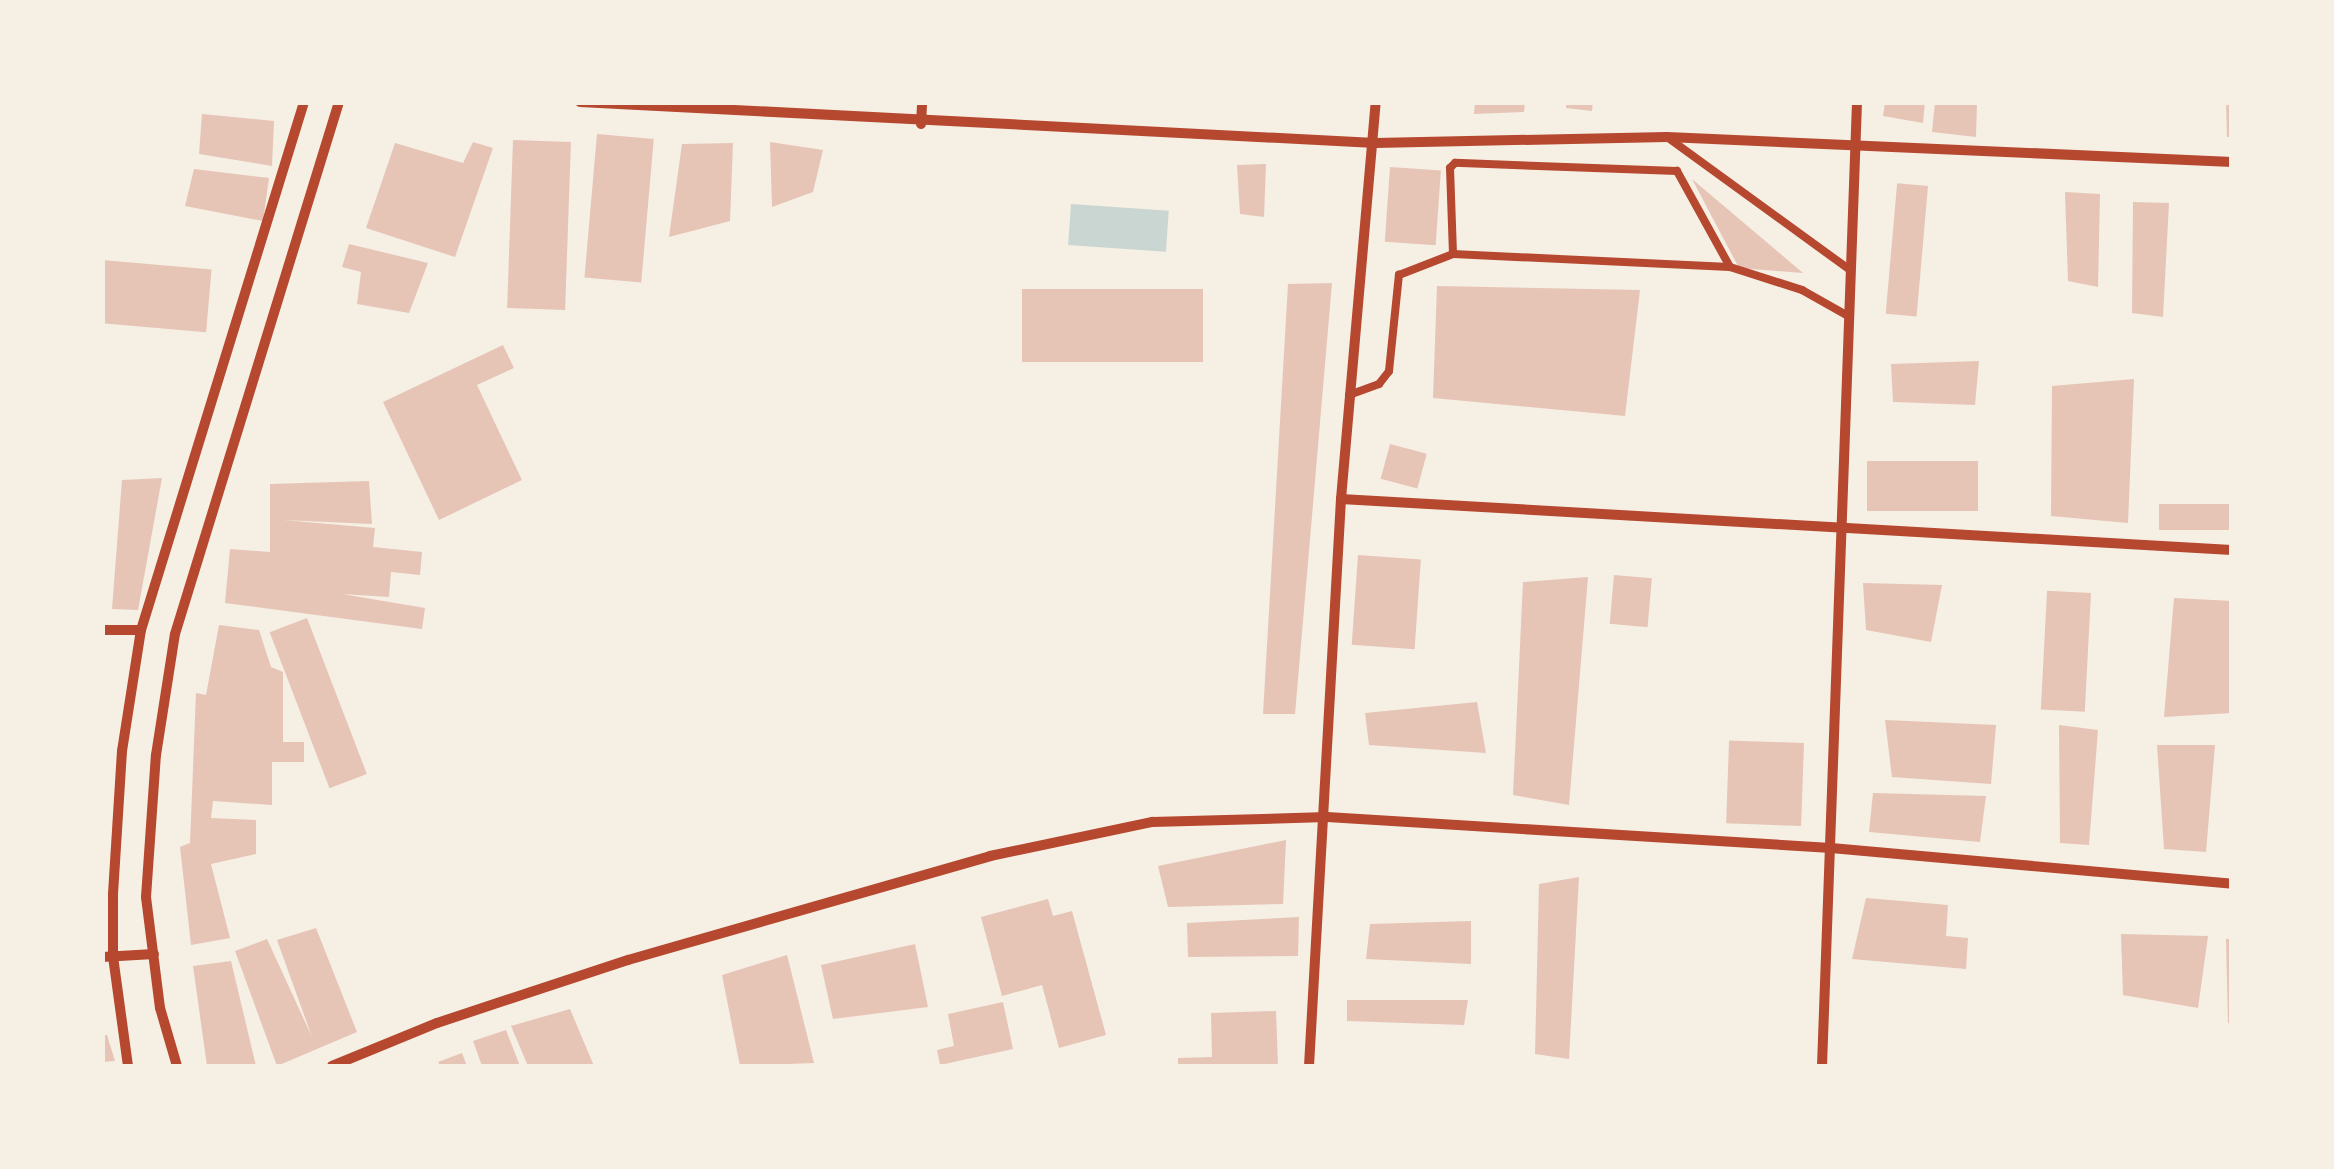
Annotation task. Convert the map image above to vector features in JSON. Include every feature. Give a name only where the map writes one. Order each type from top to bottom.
[{"type":"street","points":[[128,1066],[108,957],[122,751],[141,630],[304,102]]},
{"type":"street","points":[[177,1066],[154,954],[148,880],[156,754],[174,634],[339,102]]},
{"type":"street","points":[[580,102],[921,124],[1375,143],[1667,137],[2232,162]]},
{"type":"street","points":[[921,124],[922,102]]},
{"type":"street","points":[[1309,1066],[1341,499],[1376,102]]},
{"type":"street","points":[[1822,1066],[1838,526],[1857,102]]},
{"type":"street","points":[[1341,499],[2232,550]]},
{"type":"street","points":[[102,630],[141,630]]},
{"type":"street","points":[[332,1066],[437,1023],[628,960],[990,856],[1152,822],[1326,817],[1831,848],[2232,884]]},
{"type":"street","points":[[108,957],[154,954]]},
{"type":"lane","points":[[1667,137],[1850,270]]},
{"type":"lane","points":[[1453,254],[1455,163],[1677,171],[1730,267]]},
{"type":"lane","points":[[1349,394],[1380,384],[1389,371],[1399,276],[1453,254],[1730,267],[1802,290],[1848,316]]},
{"type":"shaded area","points":[[1071,204],[1169,211],[1166,252],[1068,245]]},
{"type":"building","points":[[1475,102],[1525,102],[1524,112],[1474,114]]},
{"type":"building","points":[[1566,102],[1593,102],[1592,111],[1566,108]]},
{"type":"building","points":[[1885,102],[1925,102],[1923,123],[1883,116]]},
{"type":"building","points":[[1935,102],[1977,102],[1976,137],[1932,132]]},
{"type":"building","points":[[2226,102],[2232,102],[2232,137],[2227,137]]},
{"type":"building","points":[[202,114],[274,121],[272,166],[199,154]]},
{"type":"building","points":[[597,134],[654,139],[641,282],[584,277]]},
{"type":"building","points":[[513,140],[571,142],[565,310],[507,308]]},
{"type":"building","points":[[473,142],[493,148],[455,257],[366,228],[395,143],[463,163]]},
{"type":"building","points":[[770,142],[823,150],[813,192],[772,207]]},
{"type":"building","points":[[733,143],[730,221],[669,237],[682,144]]},
{"type":"building","points":[[1266,164],[1264,217],[1240,214],[1237,165]]},
{"type":"building","points":[[1390,167],[1441,171],[1436,245],[1385,242]]},
{"type":"building","points":[[194,169],[269,178],[263,221],[185,206]]},
{"type":"building","points":[[1692,179],[1803,273],[1739,268]]},
{"type":"building","points":[[1897,183],[1928,186],[1917,317],[1886,314]]},
{"type":"building","points":[[2065,192],[2100,194],[2098,287],[2068,281]]},
{"type":"building","points":[[2133,202],[2169,203],[2163,317],[2132,313]]},
{"type":"building","points":[[349,244],[428,263],[409,313],[357,304],[361,272],[342,267]]},
{"type":"building","points":[[102,260],[212,270],[206,332],[102,323]]},
{"type":"building","points":[[1332,283],[1295,714],[1263,714],[1288,284]]},
{"type":"building","points":[[1437,286],[1640,290],[1625,416],[1433,398]]},
{"type":"building","points":[[1022,289],[1203,289],[1203,362],[1022,362]]},
{"type":"building","points":[[503,345],[514,368],[477,385],[522,480],[439,520],[383,402]]},
{"type":"building","points":[[1979,361],[1975,405],[1893,402],[1891,364]]},
{"type":"building","points":[[2134,379],[2128,523],[2051,516],[2052,386]]},
{"type":"building","points":[[1390,444],[1427,454],[1417,489],[1381,479]]},
{"type":"building","points":[[1867,461],[1978,461],[1978,511],[1867,511]]},
{"type":"building","points":[[162,478],[138,610],[112,609],[122,480]]},
{"type":"building","points":[[369,481],[372,524],[283,520],[375,528],[373,547],[422,552],[420,575],[391,572],[389,597],[342,594],[425,608],[422,629],[225,603],[230,549],[270,552],[270,484]]},
{"type":"building","points":[[2159,504],[2232,504],[2232,530],[2159,530]]},
{"type":"building","points":[[1358,555],[1421,559],[1415,649],[1352,645]]},
{"type":"building","points":[[1614,575],[1652,578],[1648,627],[1610,624]]},
{"type":"building","points":[[1588,577],[1569,805],[1513,795],[1523,582]]},
{"type":"building","points":[[1863,583],[1942,585],[1931,642],[1866,630]]},
{"type":"building","points":[[2047,591],[2091,593],[2085,712],[2041,710]]},
{"type":"building","points":[[2174,598],[2232,601],[2232,713],[2164,717]]},
{"type":"building","points":[[307,618],[367,774],[330,788],[270,632]]},
{"type":"building","points":[[219,625],[259,630],[271,667],[283,672],[283,742],[304,742],[304,762],[272,762],[272,805],[213,801],[211,818],[256,820],[256,854],[211,864],[230,938],[191,945],[180,847],[190,843],[196,693],[206,695]]},
{"type":"building","points":[[1477,702],[1486,753],[1369,745],[1365,713]]},
{"type":"building","points":[[1885,720],[1996,725],[1991,784],[1892,777]]},
{"type":"building","points":[[2059,725],[2098,730],[2089,845],[2060,843]]},
{"type":"building","points":[[1729,740],[1804,743],[1801,826],[1726,823]]},
{"type":"building","points":[[2157,745],[2215,745],[2206,852],[2164,849]]},
{"type":"building","points":[[1873,793],[1986,796],[1980,842],[1869,832]]},
{"type":"building","points":[[1286,840],[1283,904],[1168,907],[1158,866]]},
{"type":"building","points":[[1579,877],[1569,1059],[1535,1054],[1539,884]]},
{"type":"building","points":[[1866,898],[1948,905],[1946,936],[1968,938],[1966,969],[1852,959]]},
{"type":"building","points":[[1048,899],[1053,916],[1072,911],[1106,1035],[1059,1048],[1042,985],[1002,996],[981,917]]},
{"type":"building","points":[[1299,917],[1298,956],[1188,957],[1187,923]]},
{"type":"building","points":[[1471,921],[1471,964],[1366,959],[1370,924]]},
{"type":"building","points":[[316,928],[357,1032],[277,1066],[235,951],[267,939],[312,1037],[277,940]]},
{"type":"building","points":[[2121,934],[2208,936],[2198,1008],[2123,995]]},
{"type":"building","points":[[2226,939],[2232,939],[2232,1023],[2228,1023]]},
{"type":"building","points":[[915,944],[928,1007],[833,1019],[821,965]]},
{"type":"building","points":[[787,955],[814,1063],[740,1066],[722,975]]},
{"type":"building","points":[[231,961],[256,1066],[207,1066],[193,966]]},
{"type":"building","points":[[1347,1000],[1468,1000],[1464,1025],[1347,1021]]},
{"type":"building","points":[[1003,1002],[1013,1049],[940,1065],[937,1050],[954,1046],[948,1014]]},
{"type":"building","points":[[570,1009],[594,1066],[528,1066],[511,1026]]},
{"type":"building","points":[[1276,1011],[1278,1066],[1178,1066],[1178,1058],[1212,1057],[1211,1013]]},
{"type":"building","points":[[506,1030],[520,1066],[482,1066],[473,1041]]},
{"type":"building","points":[[102,1035],[107,1035],[115,1061],[102,1062]]},
{"type":"building","points":[[462,1053],[467,1066],[440,1066],[438,1062]]}]
